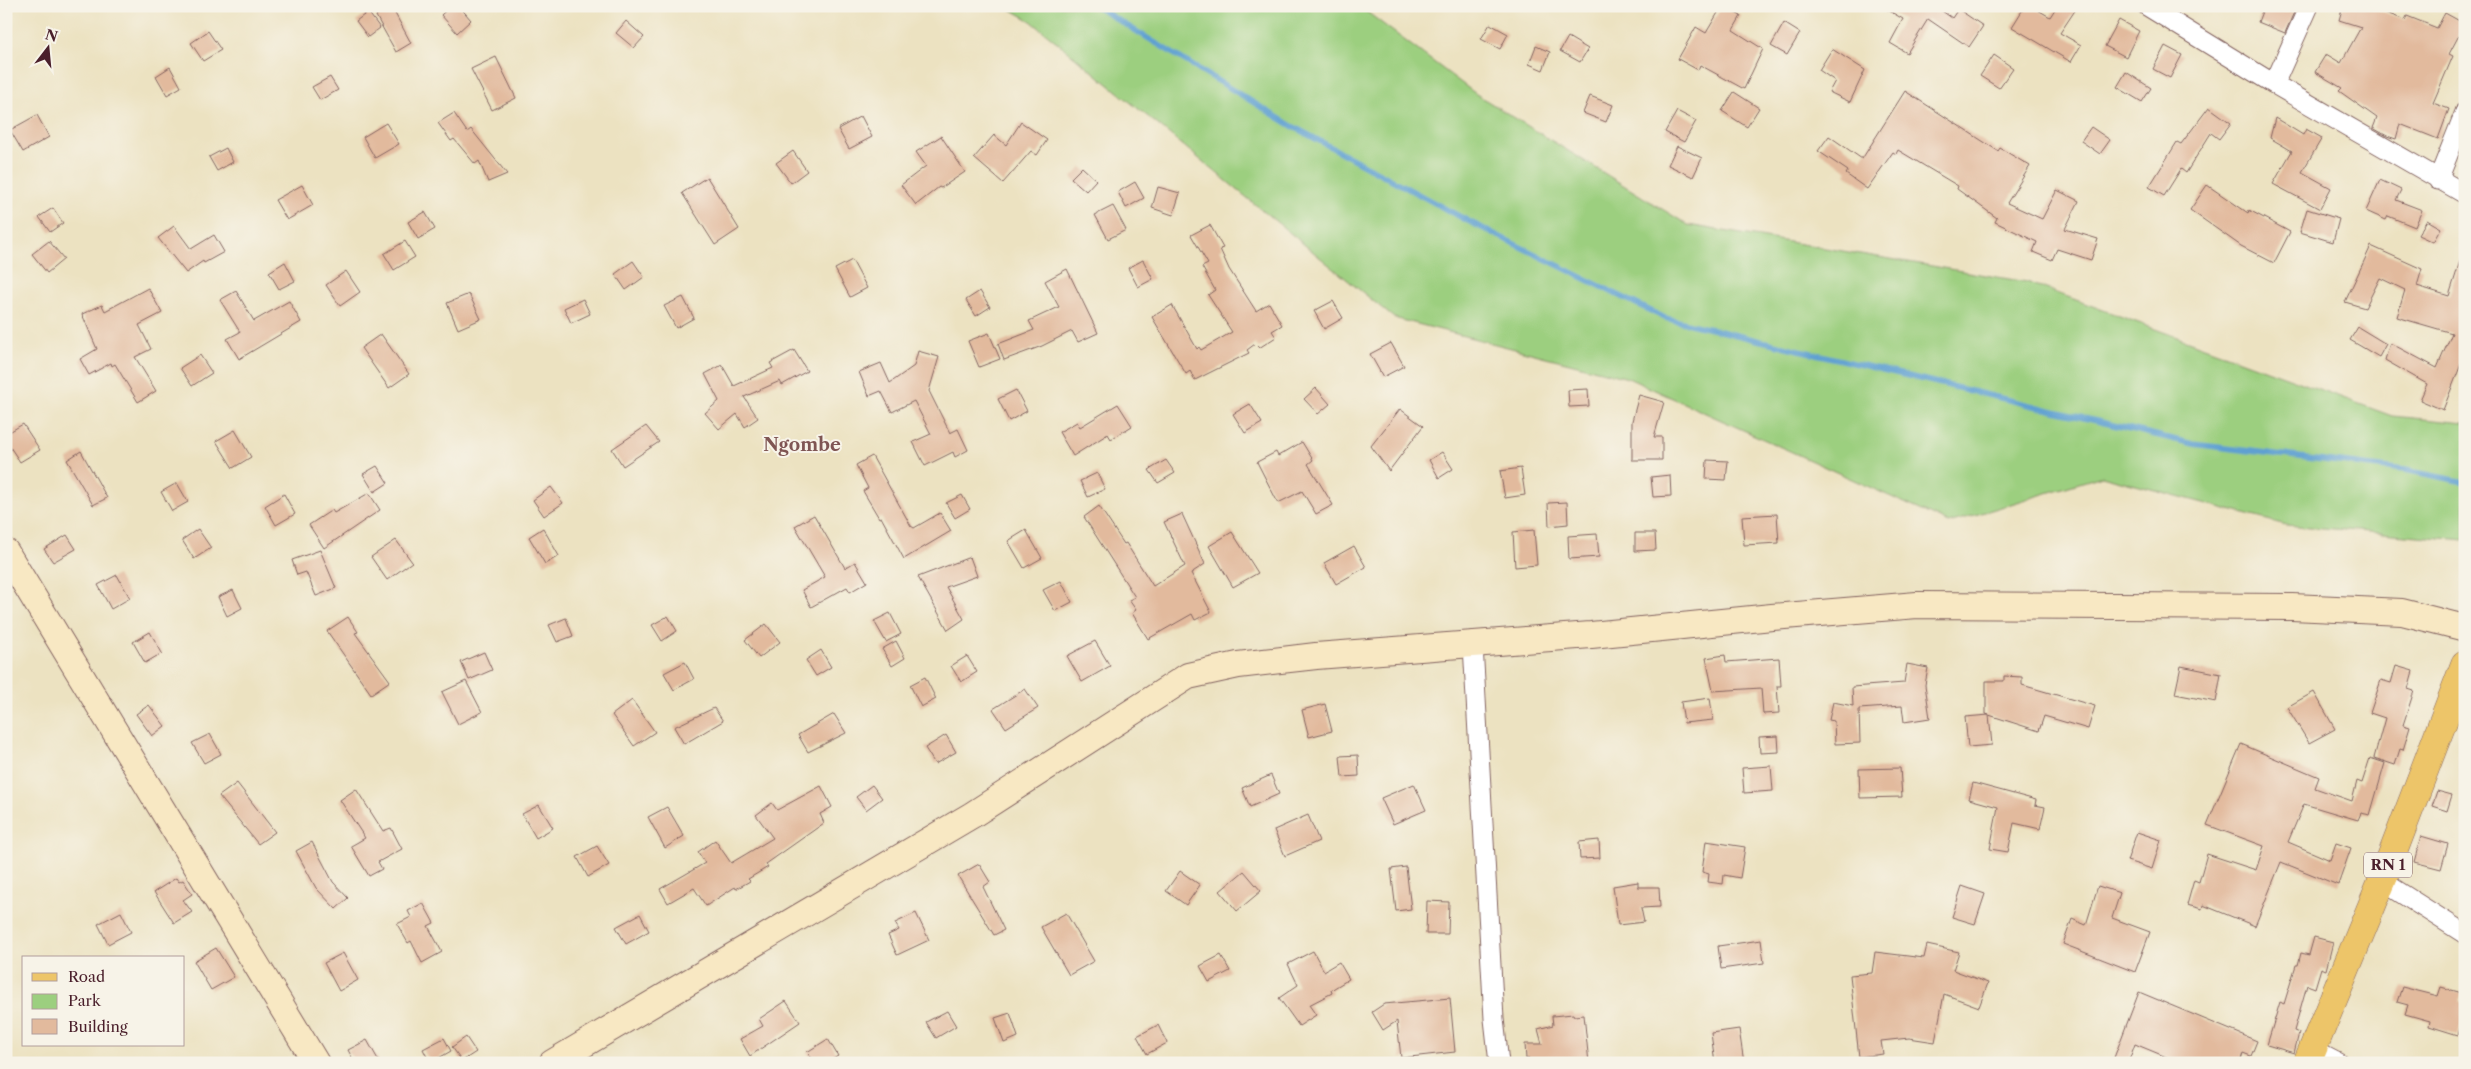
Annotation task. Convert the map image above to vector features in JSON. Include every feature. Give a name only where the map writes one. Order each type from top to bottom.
[{"type":"main road","name":"RN 1","points":[[2310,1057],[2382,882],[2465,664]]},
{"type":"street","points":[[2147,6],[2274,84],[2465,194]]},
{"type":"street","points":[[2274,84],[2309,6]]},
{"type":"street","points":[[2438,180],[2465,112]]},
{"type":"street","points":[[6,552],[316,1063]]},
{"type":"street","points":[[552,1063],[972,815],[1188,676],[1238,665],[1316,656],[1473,645],[1917,605],[2292,608],[2402,612],[2465,628]]},
{"type":"street","points":[[1473,645],[1493,1009],[1499,1063]]},
{"type":"street","points":[[2382,882],[2465,934]]},
{"type":"street","points":[[2310,1057],[2338,1063]]},
{"type":"green space","points":[[1005,6],[1359,6],[1476,94],[1688,225],[2027,282],[2392,416],[2465,423],[2465,540],[2286,525],[2102,476],[1949,523],[1628,378],[1394,318],[1031,21]]},
{"type":"building","points":[[386,6],[391,6],[411,43],[396,52],[376,16]]},
{"type":"building","points":[[451,6],[459,6],[471,20],[457,33],[441,15]]},
{"type":"building","points":[[1722,6],[1741,16],[1733,30],[1763,49],[1744,89],[1700,65],[1698,70],[1678,59],[1696,27],[1706,33]]},
{"type":"building","points":[[1881,6],[1935,6],[1952,18],[1958,9],[1983,26],[1969,47],[1928,19],[1907,53],[1890,43],[1903,19]]},
{"type":"building","points":[[2025,6],[2031,6],[2050,17],[2057,6],[2078,6],[2060,33],[2081,45],[2071,62],[2012,27]]},
{"type":"building","points":[[2264,6],[2284,6],[2295,10],[2285,33],[2258,22]]},
{"type":"building","points":[[2343,6],[2367,6],[2405,20],[2407,16],[2437,28],[2445,13],[2465,24],[2449,54],[2453,56],[2433,103],[2449,109],[2438,139],[2400,124],[2396,139],[2387,136],[2373,128],[2377,118],[2339,91],[2342,88],[2315,72],[2326,54],[2341,63],[2361,27],[2339,20]]},
{"type":"building","points":[[368,12],[380,28],[368,37],[356,21]]},
{"type":"building","points":[[2119,20],[2139,31],[2126,57],[2105,46]]},
{"type":"building","points":[[626,21],[644,37],[634,48],[616,33]]},
{"type":"building","points":[[1784,23],[1800,33],[1787,55],[1771,46]]},
{"type":"building","points":[[1490,24],[1508,34],[1500,49],[1481,39]]},
{"type":"building","points":[[208,31],[221,50],[203,61],[191,43]]},
{"type":"building","points":[[1568,37],[1588,49],[1580,62],[1560,51]]},
{"type":"building","points":[[1536,46],[1550,52],[1543,70],[1529,64]]},
{"type":"building","points":[[2165,46],[2182,55],[2170,78],[2153,69]]},
{"type":"building","points":[[1832,49],[1865,70],[1850,102],[1829,92],[1835,81],[1819,70]]},
{"type":"building","points":[[1994,55],[2013,68],[1999,88],[1980,76]]},
{"type":"building","points":[[496,57],[516,98],[492,110],[471,69]]},
{"type":"building","points":[[170,67],[181,87],[167,95],[156,76]]},
{"type":"building","points":[[2126,72],[2151,88],[2142,102],[2117,87]]},
{"type":"building","points":[[330,77],[338,90],[320,100],[312,87]]},
{"type":"building","points":[[1905,91],[1998,151],[2000,148],[2030,166],[2007,203],[2042,219],[2057,190],[2079,201],[2065,229],[2098,239],[2091,260],[2057,249],[2052,260],[2033,252],[2037,242],[1995,222],[1997,218],[1957,189],[1958,186],[1898,150],[1896,154],[1893,152],[1867,189],[1846,174],[1848,171],[1818,151],[1829,136],[1862,159]]},
{"type":"building","points":[[1734,92],[1759,108],[1747,127],[1722,111]]},
{"type":"building","points":[[1590,96],[1613,105],[1606,122],[1583,113]]},
{"type":"building","points":[[2209,107],[2231,123],[2219,139],[2211,133],[2186,173],[2181,169],[2164,196],[2149,187],[2177,142],[2181,144]]},
{"type":"building","points":[[1677,111],[1696,121],[1684,142],[1665,132]]},
{"type":"building","points":[[454,113],[467,132],[471,129],[507,174],[488,182],[479,161],[475,164],[454,139],[451,141],[438,123]]},
{"type":"building","points":[[37,115],[49,137],[23,152],[10,130]]},
{"type":"building","points":[[861,116],[872,137],[849,149],[838,129]]},
{"type":"building","points":[[2275,118],[2303,135],[2306,129],[2322,138],[2302,172],[2331,188],[2320,209],[2273,184],[2292,151],[2270,138]]},
{"type":"building","points":[[1021,122],[1047,140],[1037,155],[1031,151],[1003,183],[974,158],[994,135],[1006,145]]},
{"type":"building","points":[[386,123],[399,144],[375,158],[363,137]]},
{"type":"building","points":[[2091,127],[2110,140],[2100,154],[2081,141]]},
{"type":"building","points":[[941,136],[965,172],[941,188],[939,187],[916,205],[901,185],[926,166],[916,152]]},
{"type":"building","points":[[1677,146],[1702,158],[1693,177],[1668,165]]},
{"type":"building","points":[[226,148],[233,162],[217,171],[209,157]]},
{"type":"building","points":[[793,151],[807,171],[791,183],[776,163]]},
{"type":"building","points":[[1082,167],[1096,180],[1086,191],[1071,178]]},
{"type":"building","points":[[707,177],[739,229],[715,245],[682,193]]},
{"type":"building","points":[[2380,180],[2401,190],[2396,200],[2422,210],[2415,227],[2388,216],[2386,220],[2366,211]]},
{"type":"building","points":[[1135,182],[1144,198],[1126,208],[1118,192]]},
{"type":"building","points":[[302,185],[313,205],[287,220],[275,200]]},
{"type":"building","points":[[2207,185],[2248,213],[2249,210],[2290,232],[2274,263],[2241,246],[2190,210]]},
{"type":"building","points":[[1158,187],[1180,193],[1173,215],[1152,208]]},
{"type":"building","points":[[1113,206],[1126,230],[1108,239],[1095,215]]},
{"type":"building","points":[[53,208],[63,223],[50,232],[39,217]]},
{"type":"building","points":[[2307,209],[2339,219],[2333,242],[2300,232]]},
{"type":"building","points":[[425,212],[435,229],[418,239],[408,222]]},
{"type":"building","points":[[2427,220],[2441,228],[2433,242],[2418,235]]},
{"type":"building","points":[[1210,225],[1223,248],[1220,249],[1229,269],[1256,311],[1269,303],[1282,325],[1272,331],[1276,337],[1259,348],[1255,344],[1247,350],[1249,353],[1195,380],[1190,371],[1186,374],[1152,317],[1172,305],[1197,349],[1199,347],[1201,350],[1232,332],[1208,295],[1215,290],[1202,267],[1208,264],[1191,235]]},
{"type":"building","points":[[174,226],[191,249],[214,235],[224,252],[204,263],[203,261],[186,273],[158,238]]},
{"type":"building","points":[[49,241],[64,259],[47,273],[32,254]]},
{"type":"building","points":[[405,241],[415,257],[394,270],[384,254]]},
{"type":"building","points":[[2371,246],[2422,269],[2417,286],[2449,296],[2461,258],[2465,259],[2465,354],[2443,410],[2420,400],[2427,384],[2385,360],[2390,343],[2437,368],[2452,333],[2397,317],[2405,290],[2380,278],[2365,308],[2345,302]]},
{"type":"building","points":[[852,260],[867,288],[850,297],[835,269]]},
{"type":"building","points":[[1143,260],[1153,279],[1138,287],[1128,268]]},
{"type":"building","points":[[633,261],[644,277],[626,290],[615,274]]},
{"type":"building","points":[[285,262],[295,281],[279,289],[269,272]]},
{"type":"building","points":[[1067,269],[1098,333],[1078,342],[1072,331],[1042,346],[1004,360],[998,344],[1034,330],[1029,321],[1059,307],[1045,281]]},
{"type":"building","points":[[346,271],[360,292],[340,306],[326,285]]},
{"type":"building","points":[[148,288],[162,313],[139,325],[151,349],[135,357],[156,391],[138,402],[115,364],[112,366],[111,363],[89,375],[80,359],[97,349],[82,314],[102,305],[105,311]]},
{"type":"building","points":[[236,291],[254,321],[289,301],[301,322],[239,359],[227,339],[240,332],[220,300]]},
{"type":"building","points":[[980,291],[990,307],[976,316],[966,300]]},
{"type":"building","points":[[469,294],[481,319],[458,329],[447,303]]},
{"type":"building","points":[[683,297],[694,318],[676,328],[664,306]]},
{"type":"building","points":[[583,299],[590,314],[571,323],[564,308]]},
{"type":"building","points":[[1333,301],[1343,318],[1324,329],[1314,311]]},
{"type":"building","points":[[2358,327],[2386,344],[2379,357],[2350,340]]},
{"type":"building","points":[[989,333],[1000,359],[979,367],[968,341]]},
{"type":"building","points":[[381,334],[409,374],[389,388],[361,348]]},
{"type":"building","points":[[1391,343],[1404,366],[1383,377],[1370,354]]},
{"type":"building","points":[[794,350],[807,371],[782,385],[780,381],[744,397],[758,418],[745,427],[737,414],[719,429],[705,413],[719,401],[705,374],[722,365],[734,386],[773,368],[770,363]]},
{"type":"building","points":[[918,351],[939,357],[929,391],[950,433],[958,429],[968,450],[955,457],[953,452],[925,466],[913,442],[931,434],[914,401],[892,412],[881,391],[869,396],[859,372],[881,363],[890,383],[914,366]]},
{"type":"building","points":[[200,355],[212,373],[192,386],[180,368]]},
{"type":"building","points":[[1316,388],[1330,404],[1318,414],[1304,399]]},
{"type":"building","points":[[1588,389],[1589,406],[1569,407],[1568,390]]},
{"type":"building","points":[[1016,390],[1027,411],[1009,421],[998,399]]},
{"type":"building","points":[[1639,395],[1664,402],[1654,437],[1662,437],[1662,460],[1632,460],[1632,421]]},
{"type":"building","points":[[1118,404],[1132,426],[1111,439],[1108,434],[1073,456],[1059,432],[1077,422],[1080,427]]},
{"type":"building","points":[[1250,404],[1262,423],[1245,433],[1233,414]]},
{"type":"building","points":[[1400,409],[1423,426],[1389,471],[1371,446]]},
{"type":"building","points":[[23,424],[40,450],[20,462],[6,441],[6,434]]},
{"type":"building","points":[[646,426],[659,442],[623,466],[612,449]]},
{"type":"building","points":[[235,430],[251,457],[233,468],[216,441]]},
{"type":"building","points":[[1302,442],[1313,460],[1308,464],[1333,505],[1316,514],[1302,491],[1278,503],[1257,462],[1276,452],[1278,456]]},
{"type":"building","points":[[81,451],[107,498],[93,505],[67,460]]},
{"type":"building","points":[[1442,452],[1453,469],[1439,478],[1429,460]]},
{"type":"building","points":[[872,456],[911,526],[914,528],[940,513],[951,531],[904,559],[881,517],[879,518],[863,491],[868,488],[856,465]]},
{"type":"building","points":[[1166,460],[1175,473],[1158,483],[1149,470]]},
{"type":"building","points":[[1707,460],[1728,461],[1726,480],[1706,479]]},
{"type":"building","points":[[377,466],[388,483],[374,492],[363,474]]},
{"type":"building","points":[[1521,468],[1525,495],[1505,498],[1500,471]]},
{"type":"building","points":[[1097,473],[1105,489],[1088,497],[1080,481]]},
{"type":"building","points":[[1670,475],[1671,496],[1653,497],[1651,477]]},
{"type":"building","points":[[177,483],[188,502],[172,511],[161,492]]},
{"type":"building","points":[[551,487],[563,503],[544,516],[533,500]]},
{"type":"building","points":[[369,493],[380,510],[324,548],[309,525],[332,510],[334,513]]},
{"type":"building","points":[[284,494],[295,514],[276,525],[265,506]]},
{"type":"building","points":[[962,495],[970,509],[955,518],[946,503]]},
{"type":"building","points":[[1567,502],[1568,524],[1549,526],[1548,503]]},
{"type":"building","points":[[1099,506],[1124,544],[1126,543],[1153,586],[1185,566],[1164,522],[1182,514],[1205,564],[1191,573],[1211,612],[1195,620],[1192,614],[1148,639],[1132,613],[1136,610],[1129,600],[1135,597],[1084,517]]},
{"type":"building","points":[[1777,514],[1779,543],[1744,545],[1742,516]]},
{"type":"building","points":[[814,515],[845,568],[855,562],[867,582],[850,592],[847,587],[811,607],[802,590],[825,577],[795,526]]},
{"type":"building","points":[[543,528],[559,556],[545,564],[529,537]]},
{"type":"building","points":[[198,529],[211,548],[194,559],[182,540]]},
{"type":"building","points":[[1026,530],[1042,558],[1024,568],[1008,541]]},
{"type":"building","points":[[1534,530],[1537,565],[1515,567],[1513,532]]},
{"type":"building","points":[[1232,532],[1258,573],[1233,587],[1209,546]]},
{"type":"building","points":[[1635,533],[1655,533],[1656,550],[1635,551]]},
{"type":"building","points":[[1597,534],[1599,557],[1569,559],[1568,536]]},
{"type":"building","points":[[67,535],[76,549],[53,562],[44,549]]},
{"type":"building","points":[[396,540],[412,562],[387,580],[371,557]]},
{"type":"building","points":[[1354,546],[1366,567],[1336,584],[1324,563]]},
{"type":"building","points":[[320,550],[336,588],[316,596],[306,572],[297,575],[292,560]]},
{"type":"building","points":[[970,557],[977,576],[946,587],[964,619],[948,630],[918,577]]},
{"type":"building","points":[[117,575],[130,598],[111,609],[98,585]]},
{"type":"building","points":[[1061,581],[1072,602],[1055,611],[1043,590]]},
{"type":"building","points":[[233,590],[242,608],[227,616],[218,597]]},
{"type":"building","points":[[890,613],[901,634],[886,642],[874,621]]},
{"type":"building","points":[[668,616],[677,631],[662,641],[652,625]]},
{"type":"building","points":[[348,617],[358,632],[355,633],[390,681],[371,694],[327,631]]},
{"type":"building","points":[[566,618],[573,636],[557,642],[549,625]]},
{"type":"building","points":[[766,624],[780,642],[759,658],[745,640]]},
{"type":"building","points":[[150,632],[162,653],[145,663],[133,642]]},
{"type":"building","points":[[896,641],[905,658],[892,666],[882,649]]},
{"type":"building","points":[[1095,641],[1110,666],[1082,682],[1067,656]]},
{"type":"building","points":[[821,650],[831,667],[816,676],[806,660]]},
{"type":"building","points":[[484,652],[492,670],[469,680],[461,662]]},
{"type":"building","points":[[1725,655],[1726,662],[1779,658],[1781,686],[1777,686],[1779,713],[1763,714],[1761,688],[1713,691],[1706,658]]},
{"type":"building","points":[[967,656],[977,672],[961,682],[951,666]]},
{"type":"building","points":[[685,662],[694,679],[674,690],[664,673]]},
{"type":"building","points":[[1907,664],[1928,668],[1925,685],[1930,718],[1904,722],[1902,706],[1859,709],[1860,743],[1835,744],[1834,721],[1829,720],[1833,702],[1853,706],[1852,687],[1904,683]]},
{"type":"building","points":[[2181,666],[2221,674],[2216,702],[2175,694]]},
{"type":"building","points":[[2396,666],[2413,671],[2408,689],[2414,691],[2403,725],[2410,727],[2403,750],[2400,749],[2395,765],[2374,758],[2385,718],[2370,713],[2381,680],[2391,683]]},
{"type":"building","points":[[2004,676],[2022,677],[2022,685],[2095,706],[2088,729],[2044,716],[2039,731],[1986,714],[1986,681],[2004,681]]},
{"type":"building","points":[[925,677],[936,699],[921,707],[910,685]]},
{"type":"building","points":[[466,681],[482,712],[458,724],[442,692]]},
{"type":"building","points":[[1025,689],[1038,708],[1006,728],[993,709]]},
{"type":"building","points":[[2314,692],[2335,729],[2309,743],[2287,707]]},
{"type":"building","points":[[1710,698],[1713,720],[1684,723],[1681,702]]},
{"type":"building","points":[[632,700],[655,732],[634,746],[612,715]]},
{"type":"building","points":[[1325,704],[1332,731],[1309,737],[1302,710]]},
{"type":"building","points":[[149,705],[165,726],[152,736],[136,714]]},
{"type":"building","points":[[714,708],[723,721],[684,744],[674,727]]},
{"type":"building","points":[[834,714],[846,733],[808,752],[798,735]]},
{"type":"building","points":[[1989,715],[1992,745],[1968,747],[1965,717]]},
{"type":"building","points":[[210,734],[221,754],[204,763],[192,743]]},
{"type":"building","points":[[946,735],[956,752],[935,764],[925,748]]},
{"type":"building","points":[[1778,736],[1779,752],[1760,753],[1759,737]]},
{"type":"building","points":[[2241,744],[2319,777],[2315,788],[2352,801],[2357,781],[2362,783],[2370,758],[2385,763],[2370,815],[2361,813],[2358,820],[2304,804],[2288,842],[2330,860],[2336,843],[2351,848],[2338,885],[2281,862],[2255,926],[2203,905],[2202,909],[2187,905],[2194,880],[2199,882],[2207,854],[2256,870],[2264,846],[2207,825]]},
{"type":"building","points":[[1358,755],[1359,776],[1342,777],[1340,756]]},
{"type":"building","points":[[1771,766],[1773,791],[1744,793],[1742,768]]},
{"type":"building","points":[[1900,768],[1902,797],[1860,798],[1859,769]]},
{"type":"building","points":[[1271,775],[1279,794],[1250,807],[1242,788]]},
{"type":"building","points":[[237,783],[275,832],[258,844],[219,796]]},
{"type":"building","points":[[1973,783],[2036,800],[2035,805],[2045,807],[2040,829],[2014,823],[2008,852],[1990,849],[1998,807],[1969,799]]},
{"type":"building","points":[[1414,784],[1426,810],[1393,824],[1381,798]]},
{"type":"building","points":[[872,785],[882,798],[866,810],[856,797]]},
{"type":"building","points":[[821,786],[832,807],[820,814],[824,823],[766,864],[768,867],[748,879],[750,881],[736,889],[735,887],[706,906],[694,888],[668,903],[660,889],[705,863],[698,852],[715,840],[731,863],[773,838],[756,815],[772,803],[777,810]]},
{"type":"building","points":[[356,789],[383,831],[391,828],[402,849],[378,862],[382,869],[369,876],[351,846],[365,838],[340,800]]},
{"type":"building","points":[[2437,791],[2452,795],[2447,811],[2432,806]]},
{"type":"building","points":[[539,805],[553,828],[536,838],[522,814]]},
{"type":"building","points":[[667,807],[684,836],[665,848],[648,817]]},
{"type":"building","points":[[1308,815],[1319,841],[1285,856],[1274,830]]},
{"type":"building","points":[[2137,832],[2161,840],[2152,869],[2127,861]]},
{"type":"building","points":[[2421,836],[2448,844],[2441,869],[2414,862]]},
{"type":"building","points":[[1599,840],[1600,858],[1580,859],[1579,842]]},
{"type":"building","points":[[1706,841],[1745,847],[1740,878],[1724,875],[1723,884],[1708,882],[1709,874],[1702,872]]},
{"type":"building","points":[[312,842],[333,882],[348,898],[336,909],[316,888],[296,851]]},
{"type":"building","points":[[597,846],[609,865],[588,877],[577,857]]},
{"type":"building","points":[[979,864],[990,882],[983,887],[1004,930],[994,935],[958,876]]},
{"type":"building","points":[[1406,867],[1411,909],[1396,911],[1391,869]]},
{"type":"building","points":[[1180,871],[1200,885],[1186,905],[1166,891]]},
{"type":"building","points":[[1244,871],[1261,891],[1237,911],[1220,891]]},
{"type":"building","points":[[176,878],[179,882],[183,880],[192,894],[183,900],[192,912],[174,923],[154,892]]},
{"type":"building","points":[[1638,882],[1638,887],[1659,887],[1660,907],[1641,908],[1644,922],[1618,925],[1613,886]]},
{"type":"building","points":[[1962,886],[1985,894],[1975,924],[1952,917]]},
{"type":"building","points":[[2098,886],[2120,893],[2112,918],[2150,932],[2135,972],[2063,944],[2072,919],[2086,925]]},
{"type":"building","points":[[1427,901],[1449,902],[1448,934],[1426,934]]},
{"type":"building","points":[[423,903],[434,923],[428,926],[442,952],[422,963],[411,941],[408,943],[397,924],[411,917],[408,911]]},
{"type":"building","points":[[121,912],[131,932],[108,944],[98,924]]},
{"type":"building","points":[[916,913],[929,940],[897,955],[888,935],[899,930],[895,923]]},
{"type":"building","points":[[1066,913],[1094,961],[1069,975],[1041,927]]},
{"type":"building","points":[[640,914],[649,931],[626,944],[616,927]]},
{"type":"building","points":[[2314,937],[2333,942],[2326,970],[2321,968],[2315,988],[2307,985],[2294,1031],[2299,1033],[2294,1053],[2267,1045],[2280,1002],[2284,1004],[2301,953],[2309,955]]},
{"type":"building","points":[[1761,940],[1764,963],[1721,969],[1718,946]]},
{"type":"building","points":[[1927,945],[1959,952],[1953,970],[1988,983],[1979,1007],[1944,994],[1935,1042],[1909,1038],[1881,1041],[1883,1054],[1859,1057],[1850,975],[1872,973],[1875,952],[1924,958]]},
{"type":"building","points":[[216,948],[234,977],[211,990],[194,961]]},
{"type":"building","points":[[1313,951],[1324,971],[1339,962],[1349,979],[1331,990],[1332,993],[1309,1005],[1316,1015],[1299,1026],[1279,998],[1298,985],[1288,964]]},
{"type":"building","points":[[343,953],[358,980],[339,991],[324,963]]},
{"type":"building","points":[[1221,955],[1230,971],[1209,982],[1200,966]]},
{"type":"building","points":[[2402,987],[2438,996],[2441,987],[2462,993],[2459,1001],[2465,1003],[2465,1012],[2458,1035],[2429,1026],[2430,1021],[2405,1014],[2408,1005],[2397,1002]]},
{"type":"building","points":[[2139,992],[2257,1041],[2251,1056],[2243,1053],[2240,1063],[2181,1063],[2135,1044],[2128,1063],[2112,1063]]},
{"type":"building","points":[[1450,998],[1455,1052],[1401,1058],[1397,1021],[1383,1030],[1372,1012],[1384,1004]]},
{"type":"building","points":[[786,1001],[800,1022],[750,1056],[740,1039],[763,1026],[759,1019]]},
{"type":"building","points":[[947,1011],[956,1026],[936,1038],[926,1022]]},
{"type":"building","points":[[1010,1013],[1018,1037],[1004,1043],[995,1018]]},
{"type":"building","points":[[1573,1014],[1574,1016],[1584,1015],[1589,1063],[1531,1063],[1530,1059],[1526,1059],[1525,1044],[1542,1044],[1538,1029],[1553,1025],[1552,1016]]},
{"type":"building","points":[[1158,1025],[1167,1043],[1147,1054],[1137,1036]]},
{"type":"building","points":[[1739,1029],[1744,1063],[1715,1063],[1711,1033]]},
{"type":"building","points":[[466,1037],[476,1052],[462,1061],[452,1047]]},
{"type":"building","points":[[444,1038],[451,1051],[430,1063],[423,1049]]},
{"type":"building","points":[[828,1039],[838,1056],[827,1063],[814,1063],[807,1052]]},
{"type":"building","points":[[367,1040],[380,1063],[355,1063],[348,1050]]},
{"type":"waterway","points":[[1095,6],[1292,126],[1468,221],[1665,318],[2193,444],[2405,470],[2465,482]]},
{"type":"district","name":"Ngombe","points":[[802,445]]}]
